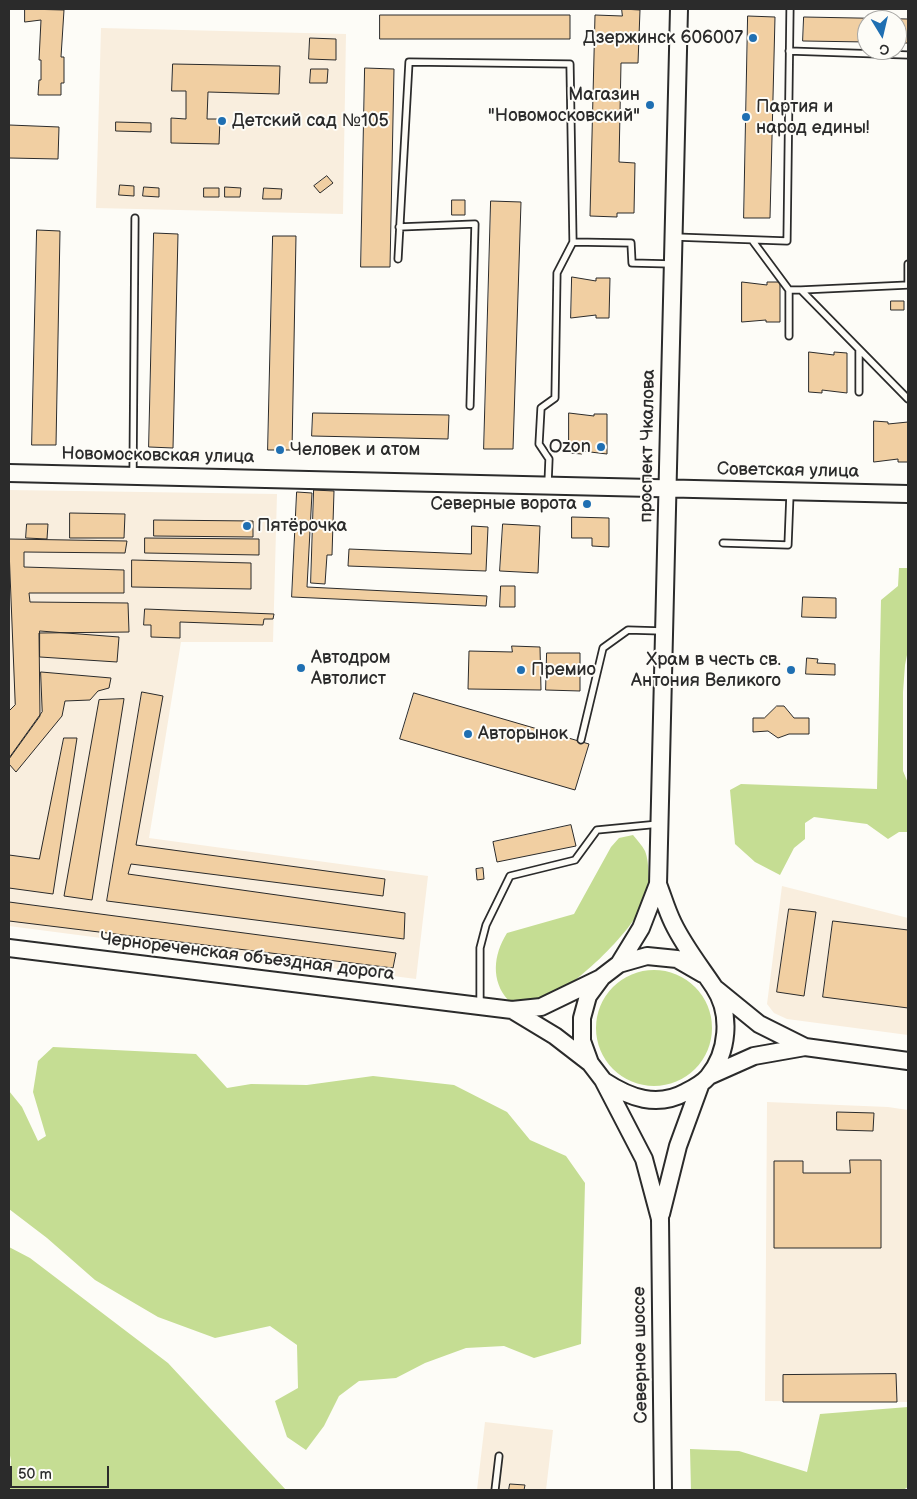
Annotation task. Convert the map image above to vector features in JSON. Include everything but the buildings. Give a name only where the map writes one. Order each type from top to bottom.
[{"type":"main road","name":"проспект Чкалова","points":[[658,884],[679,9]]},
{"type":"main road","name":"Новомосковская улица","points":[[9,473],[667,489]]},
{"type":"main road","name":"Советская улица","points":[[667,489],[908,494]]},
{"type":"main road","points":[[512,1010],[541,1007],[602,977],[619,964],[641,928],[658,884]]},
{"type":"main road","points":[[658,884],[673,923],[703,974],[715,988],[759,1024],[805,1048]]},
{"type":"main road","name":"Чернореченская объездная дорога","points":[[9,948],[512,1010]]},
{"type":"main road","points":[[619,964],[647,956],[655,956],[677,959],[703,974]]},
{"type":"main road","points":[[590,1063],[582,1041],[582,1018],[588,996],[602,977]]},
{"type":"main road","points":[[660,1218],[678,1146],[705,1080],[724,1048],[726,1018],[715,988]]},
{"type":"main road","points":[[512,1010],[555,1036],[590,1063],[603,1080],[644,1159],[660,1218]]},
{"type":"main road","points":[[603,1080],[625,1095],[651,1101],[678,1097],[705,1080],[754,1056],[805,1048],[908,1061]]},
{"type":"main road","name":"Северное шоссе","points":[[660,1218],[663,1490]]},
{"type":"lane","points":[[673,237],[787,241],[790,9]]},
{"type":"lane","points":[[789,51],[908,55]]},
{"type":"lane","points":[[398,259],[409,62],[570,64],[573,242],[557,273],[555,398],[541,408],[539,444],[549,459],[548,486]]},
{"type":"lane","points":[[132,475],[135,218]]},
{"type":"lane","points":[[399,227],[475,224],[470,406]]},
{"type":"lane","points":[[752,240],[789,290],[789,336]]},
{"type":"lane","points":[[573,242],[631,243],[632,262],[672,264]]},
{"type":"lane","points":[[789,290],[908,285],[908,264]]},
{"type":"lane","points":[[801,290],[908,399]]},
{"type":"lane","points":[[859,392],[860,350]]},
{"type":"lane","points":[[723,543],[788,545],[790,491]]},
{"type":"lane","points":[[581,740],[603,648],[628,630],[664,631]]},
{"type":"lane","points":[[480,1006],[480,948],[486,926],[510,876],[574,860],[598,830],[660,824]]},
{"type":"lane","points":[[495,1490],[499,1456]]},
{"type":"shaded area","name":"Детский сад №105","points":[[101,28],[346,34],[343,214],[96,208]]},
{"type":"shaded area","points":[[9,490],[277,494],[273,642],[181,642],[149,838],[428,876],[416,979],[9,926]]},
{"type":"shaded area","points":[[782,886],[908,918],[908,1035],[787,1019],[774,1013],[767,1004]]},
{"type":"shaded area","points":[[767,1102],[888,1107],[908,1110],[908,1402],[765,1401]]},
{"type":"shaded area","points":[[485,1422],[553,1430],[546,1490],[477,1490]]},
{"type":"green space","points":[[899,568],[908,568],[908,650],[903,692],[903,771],[908,783],[908,832],[899,832],[888,839],[867,824],[814,817],[805,823],[805,839],[794,848],[780,875],[755,862],[735,844],[730,790],[741,784],[877,789],[881,600],[898,586]]},
{"type":"green space","points":[[633,835],[645,851],[648,862],[648,882],[645,900],[628,928],[600,959],[552,996],[532,1003],[508,1000],[499,985],[496,968],[499,950],[507,933],[574,914],[611,847],[619,838]]},
{"type":"green space","points":[[654,970],[676,974],[686,979],[695,987],[703,996],[708,1006],[712,1028],[708,1050],[703,1060],[695,1069],[686,1077],[676,1082],[654,1086],[632,1082],[622,1077],[613,1069],[605,1060],[600,1050],[596,1028],[600,1006],[605,996],[613,987],[622,979],[632,974]]},
{"type":"green space","points":[[53,1047],[196,1054],[227,1088],[251,1084],[307,1085],[373,1076],[454,1085],[507,1112],[530,1140],[566,1156],[585,1183],[581,1344],[534,1358],[504,1346],[466,1348],[425,1363],[396,1378],[359,1381],[339,1396],[324,1426],[306,1450],[287,1437],[275,1401],[298,1388],[297,1345],[270,1326],[215,1338],[158,1317],[95,1280],[47,1238],[9,1209],[9,1091],[22,1107],[38,1141],[46,1136],[33,1092],[38,1061]]},
{"type":"green space","points":[[9,1247],[30,1258],[168,1363],[286,1490],[9,1490],[11,1460],[9,1451]]},
{"type":"green space","points":[[908,1407],[908,1487],[903,1490],[691,1490],[690,1449],[739,1451],[807,1472],[820,1414]]},
{"type":"place","name":"Дзержинск 606007","points":[[753,38]]},
{"type":"place","name":"Магазин \"Новомосковский\"","points":[[650,105]]},
{"type":"place","name":"Партия и народ едины!","points":[[746,117]]},
{"type":"place","name":"Детский сад №105","points":[[222,121]]},
{"type":"place","name":"Ozon","points":[[601,447]]},
{"type":"place","name":"Человек и атом","points":[[280,450]]},
{"type":"place","name":"Северные ворота","points":[[587,504]]},
{"type":"place","name":"Пятёрочка","points":[[247,526]]},
{"type":"place","name":"Автодром Автолист","points":[[301,668]]},
{"type":"place","name":"Премио","points":[[521,670]]},
{"type":"place","name":"Храм в честь св. Антония Великого","points":[[791,670]]},
{"type":"place","name":"Авторынок","points":[[468,734]]}]
